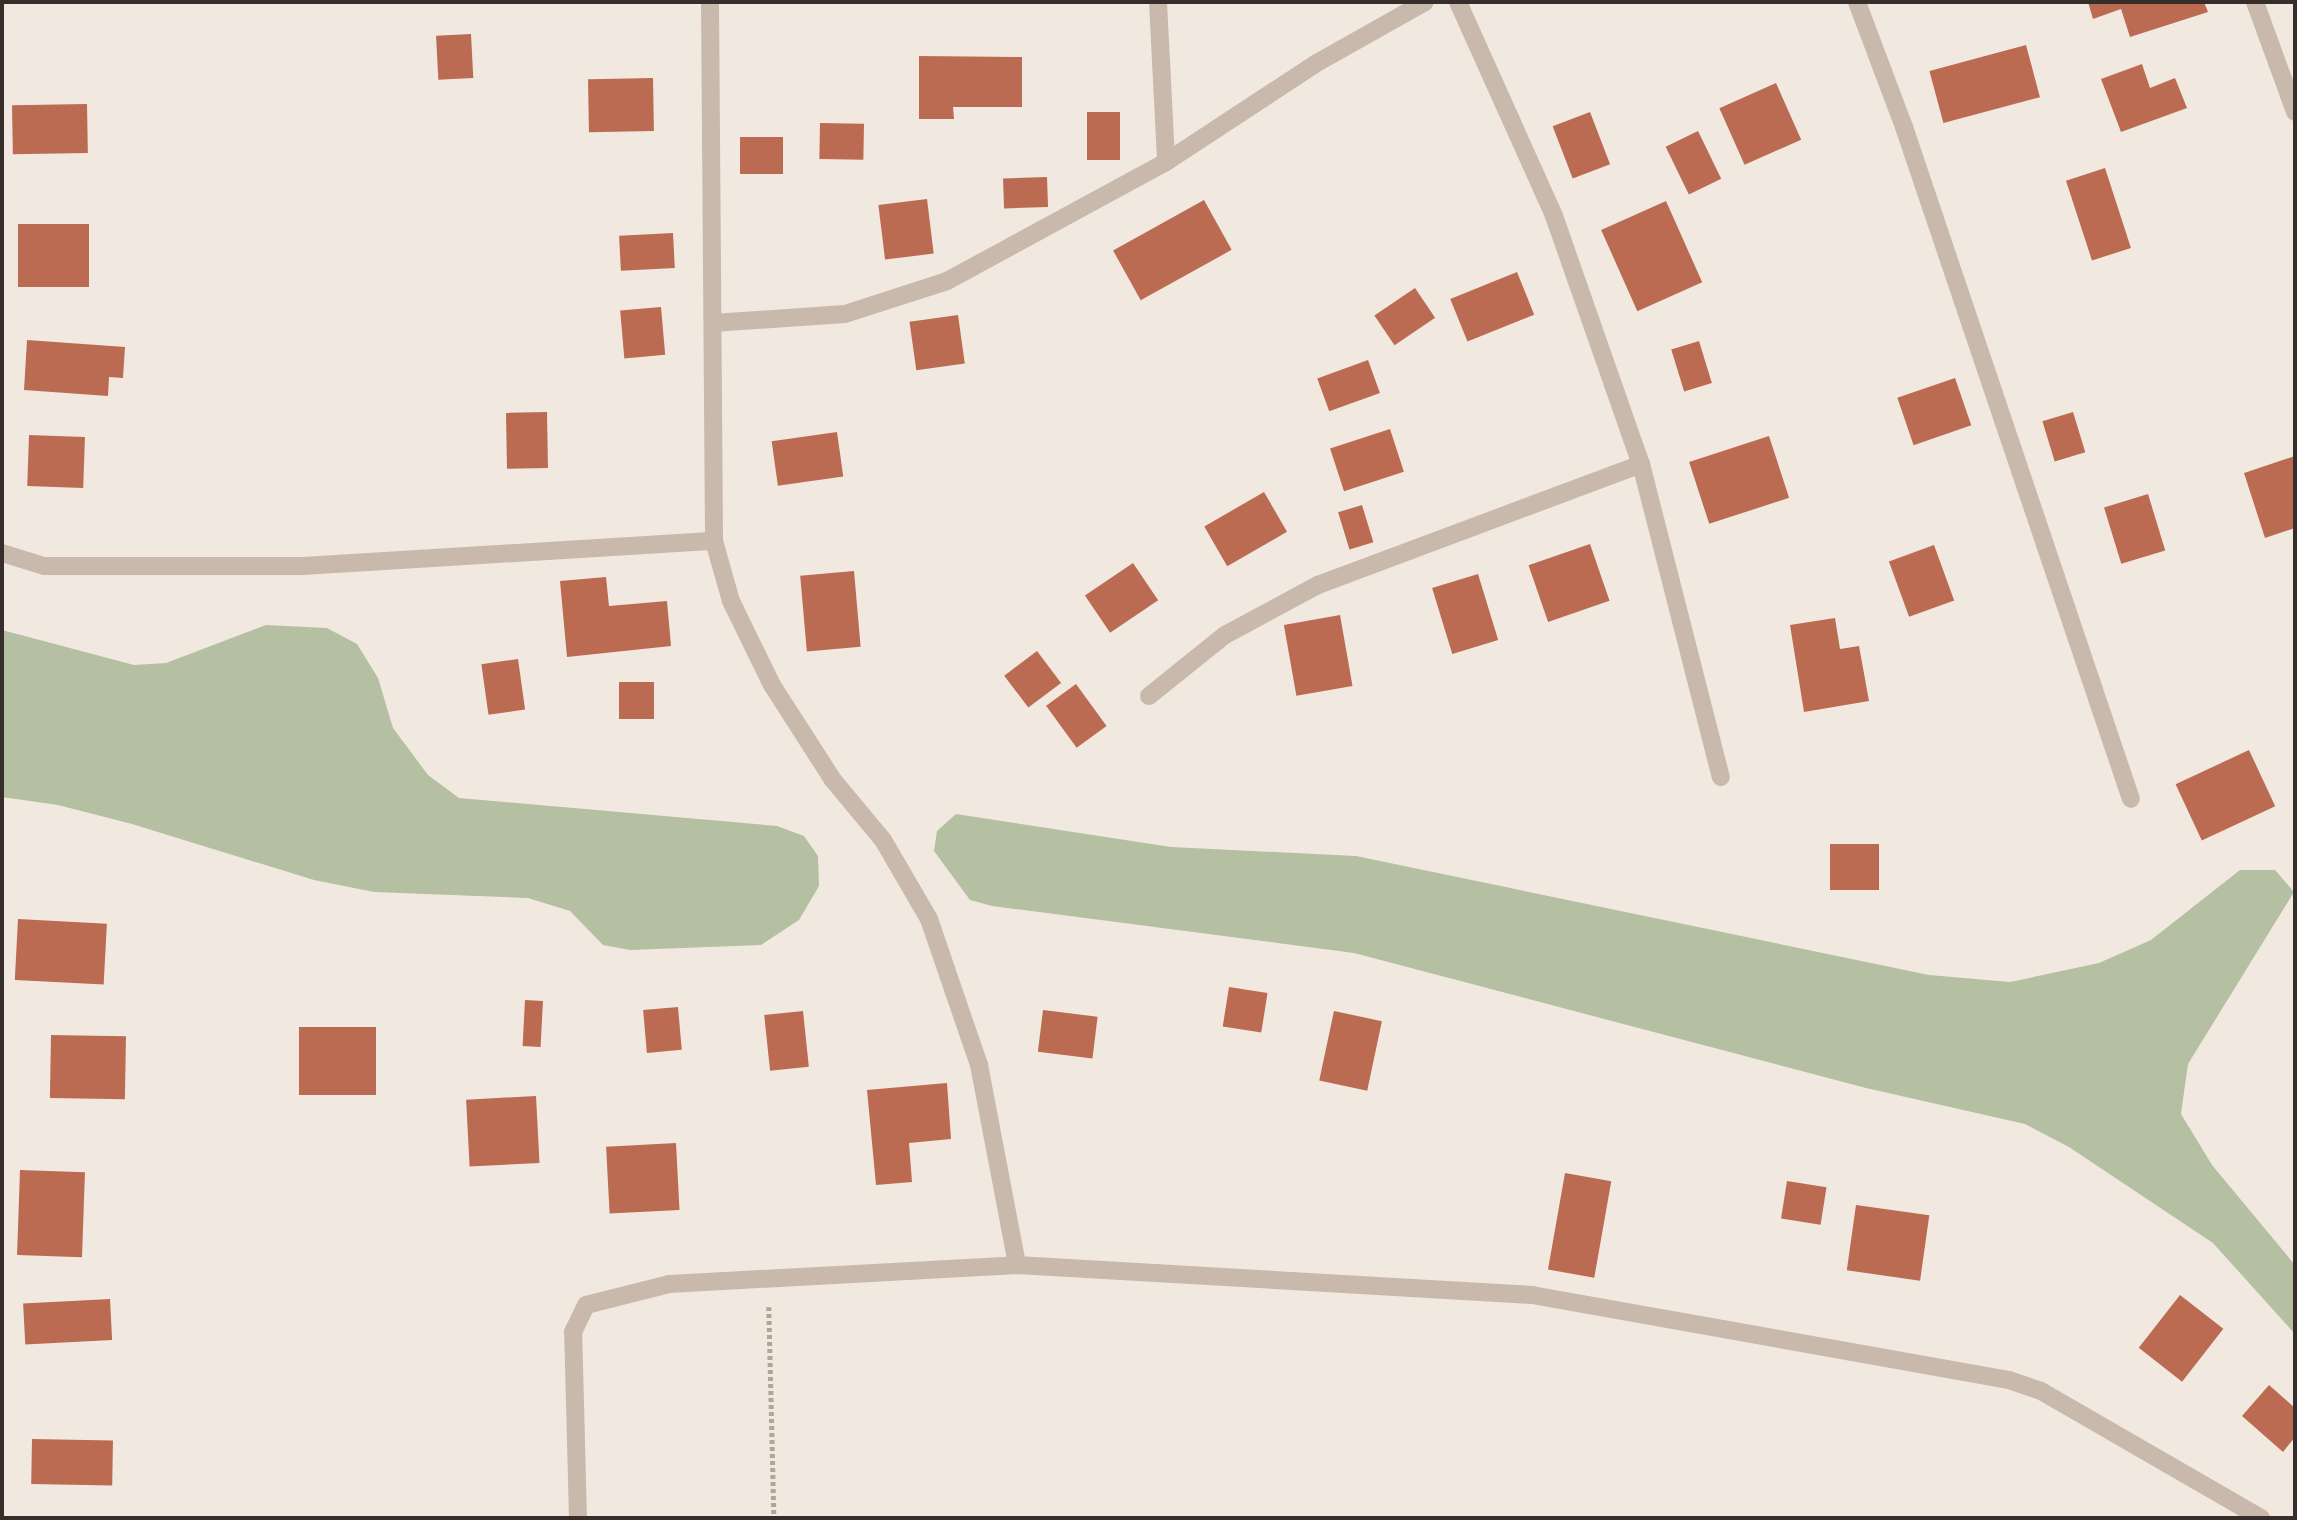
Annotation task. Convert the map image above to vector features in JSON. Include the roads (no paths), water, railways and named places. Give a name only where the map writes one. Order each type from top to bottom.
[{"type":"street","points":[[710,2],[715,541],[731,601],[772,685],[833,780],[883,840],[929,919],[979,1065],[1017,1265]]},
{"type":"street","points":[[1158,2],[1166,162]]},
{"type":"street","points":[[713,323],[845,314],[947,281],[1166,162],[1315,64],[1425,2]]},
{"type":"street","points":[[1458,2],[1554,216],[1640,464],[1721,777]]},
{"type":"street","points":[[1857,2],[1904,127],[2131,799]]},
{"type":"street","points":[[2255,2],[2295,112]]},
{"type":"street","points":[[1149,696],[1225,635],[1318,585],[1640,464]]},
{"type":"street","points":[[2,553],[44,566],[303,566],[715,541]]},
{"type":"street","points":[[578,1518],[573,1332],[586,1305],[669,1284],[1017,1265],[1532,1295],[2009,1380],[2041,1391],[2261,1518]]}]
